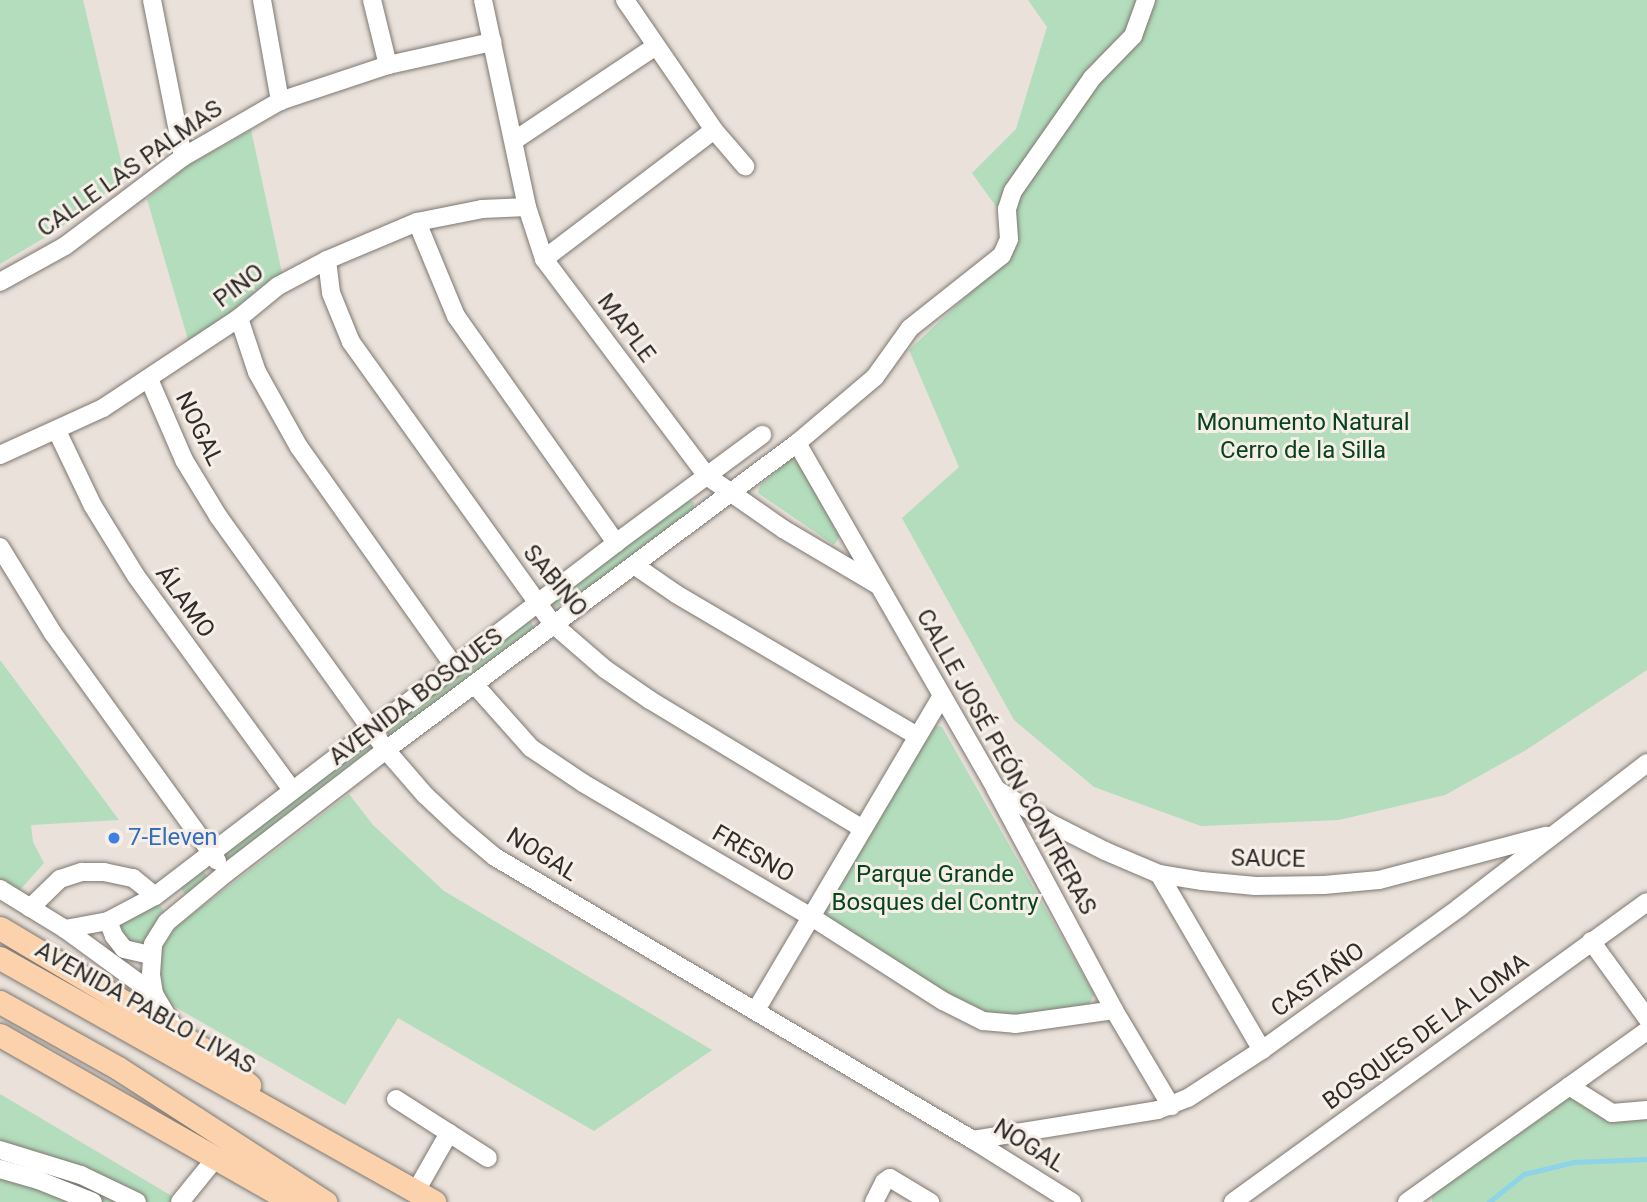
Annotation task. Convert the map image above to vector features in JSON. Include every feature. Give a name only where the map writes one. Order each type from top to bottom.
[{"type":"main road","points":[[0,928],[178,1034],[240,1075],[264,1104]]},
{"type":"main road","name":"AVENIDA PABLO LIVAS","points":[[0,958],[264,1104],[425,1197]]},
{"type":"main road","points":[[0,1002],[118,1068],[325,1202]]},
{"type":"main road","points":[[0,1035],[293,1202]]},
{"type":"street","points":[[152,0],[183,157]]},
{"type":"street","points":[[262,0],[280,100]]},
{"type":"street","points":[[372,0],[388,65]]},
{"type":"street","name":"MAPLE","points":[[483,0],[515,140],[527,207],[544,259],[707,476],[729,494],[879,586]]},
{"type":"street","points":[[625,0],[714,130],[745,166]]},
{"type":"street","name":"AVENIDA BOSQUES","points":[[150,955],[158,933],[167,922],[226,873],[553,624],[797,443],[875,377],[910,328],[995,263],[1009,239],[1007,209],[1013,191],[1085,87],[1133,36],[1146,0]]},
{"type":"street","name":"CALLE LAS PALMAS","points":[[0,282],[65,246],[183,157],[226,129],[280,100],[388,65],[492,42]]},
{"type":"street","points":[[515,140],[656,46]]},
{"type":"street","points":[[544,259],[714,130]]},
{"type":"street","name":"PINO","points":[[0,455],[103,408],[239,318],[278,286],[327,260],[417,222],[461,212],[527,207]]},
{"type":"street","points":[[417,222],[447,300],[460,322],[616,542]]},
{"type":"street","name":"SABINO","points":[[327,260],[331,293],[351,342],[553,624],[605,669],[650,700],[861,828]]},
{"type":"street","points":[[239,318],[257,372],[299,447],[454,666]]},
{"type":"street","name":"NOGAL","points":[[149,379],[184,460],[218,516],[386,750],[425,795],[495,857],[756,1010],[1072,1202]]},
{"type":"street","name":"ÁLAMO","points":[[57,430],[93,506],[136,576],[292,790]]},
{"type":"street","name":"AVENIDA BOSQUES","points":[[65,929],[108,921],[155,896],[616,542],[762,435]]},
{"type":"street","name":"CALLE JOSÉ PEÓN CONTRERAS","points":[[797,443],[995,788],[1114,1010],[1171,1106]]},
{"type":"street","points":[[0,547],[52,632],[226,873]]},
{"type":"street","points":[[634,565],[676,594],[917,736]]},
{"type":"street","name":"FRESNO","points":[[474,684],[531,748],[583,783],[810,916],[943,1001],[983,1021],[1015,1024],[1114,1010]]},
{"type":"street","points":[[756,1010],[861,828],[942,696]]},
{"type":"street","name":"CASTAÑO","points":[[973,1140],[1171,1106],[1188,1098],[1262,1050],[1460,907],[1647,763]]},
{"type":"street","name":"SAUCE","points":[[995,788],[1048,822],[1159,874],[1256,886],[1324,885],[1379,880],[1556,833]]},
{"type":"street","points":[[30,908],[60,878],[82,872],[104,872],[133,878],[155,896]]},
{"type":"street","points":[[1159,874],[1262,1050]]},
{"type":"street","points":[[0,889],[65,929],[154,994],[178,1034]]},
{"type":"street","name":"BOSQUES DE LA LOMA","points":[[1233,1202],[1647,902]]},
{"type":"street","points":[[108,921],[114,936],[124,949],[150,955],[154,994]]},
{"type":"street","points":[[1591,941],[1647,1017]]},
{"type":"street","points":[[1407,1202],[1647,1031]]},
{"type":"street","points":[[1569,1086],[1612,1113],[1647,1110]]},
{"type":"street","points":[[396,1099],[488,1158]]},
{"type":"street","points":[[425,1197],[449,1133]]},
{"type":"street","points":[[0,1150],[81,1175],[137,1202]]},
{"type":"street","points":[[180,1202],[215,1159]]},
{"type":"street","points":[[0,1169],[38,1180],[93,1202]]},
{"type":"street","points":[[874,1202],[884,1182],[890,1178],[930,1202]]},
{"type":"green space","points":[[0,0],[83,0],[125,178],[56,231],[0,264]]},
{"type":"green space","name":"Monumento Natural Cerro de la Silla","points":[[1028,0],[1647,0],[1647,670],[1526,750],[1445,795],[1339,820],[1201,826],[1094,787],[1014,720],[902,518],[959,467],[909,350],[1008,257],[1015,233],[972,173],[1016,129],[1047,27]]},
{"type":"green space","points":[[251,130],[282,273],[189,343],[147,199],[187,166]]},
{"type":"green space","points":[[791,459],[798,462],[810,475],[840,536],[834,545],[758,493],[760,485]]},
{"type":"green space","points":[[685,501],[694,502],[693,513],[570,602],[554,607],[554,601],[561,594]]},
{"type":"green space","points":[[524,620],[531,622],[535,630],[390,737],[386,735],[384,729]]},
{"type":"green space","points":[[0,660],[119,820],[31,825],[33,842],[44,863],[19,891],[0,880]]},
{"type":"green space","name":"Parque Grande Bosques del Contry","points":[[933,725],[942,727],[1094,994],[1089,1005],[1016,1018],[982,1013],[829,923],[823,908]]},
{"type":"green space","points":[[371,741],[376,745],[372,753],[231,858],[224,858],[222,851]]},
{"type":"green space","points":[[349,794],[373,825],[444,891],[712,1050],[594,1131],[398,1018],[345,1105],[172,1005],[159,984],[158,963],[164,944],[177,926]]},
{"type":"green space","points":[[201,869],[208,877],[186,895],[179,886]]},
{"type":"green space","points":[[157,901],[165,913],[139,949],[125,945],[119,924],[143,913]]},
{"type":"green space","points":[[1568,1089],[1617,1116],[1647,1112],[1647,1202],[1432,1202],[1432,1188]]},
{"type":"green space","points":[[0,1094],[182,1202],[0,1202]]},
{"type":"waterway","points":[[1489,1202],[1524,1174],[1574,1162],[1647,1159]]},
{"type":"place","name":"7-Eleven","points":[[114,838]]}]
